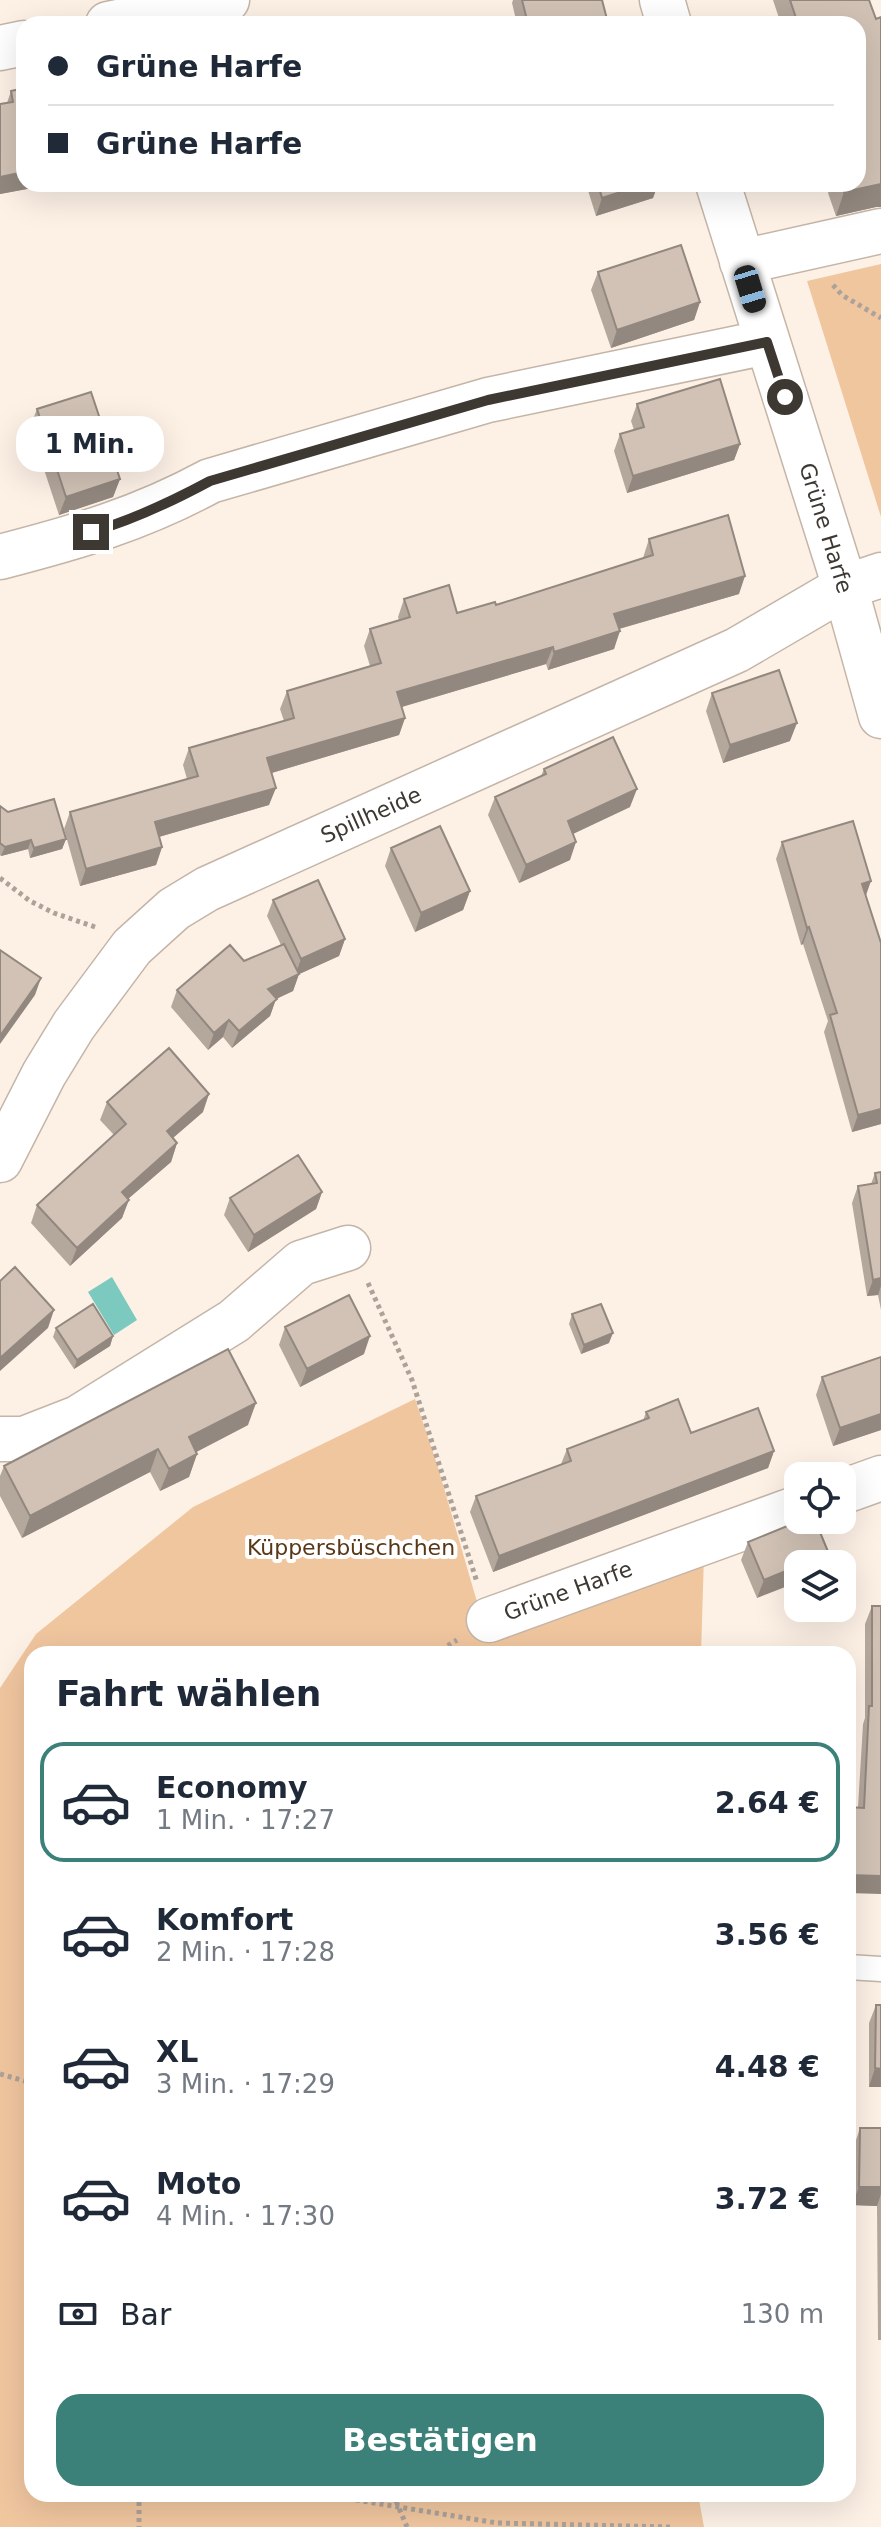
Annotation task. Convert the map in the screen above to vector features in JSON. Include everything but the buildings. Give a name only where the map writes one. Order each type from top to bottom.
[{"type":"street","points":[[148,16],[227,0]]},
{"type":"street","name":"Grüne Harfe","points":[[720,192],[767,342],[863,581],[881,716]]},
{"type":"street","points":[[742,262],[881,231]]},
{"type":"street","points":[[0,557],[120,523],[176,500],[210,481],[240,471],[488,400],[767,342]]},
{"type":"street","name":"Spillheide","points":[[0,1160],[44,1074],[74,1025],[132,947],[174,909],[207,889],[737,650],[863,581]]},
{"type":"street","points":[[0,1439],[24,1439],[78,1418],[234,1321],[301,1263],[348,1248]]},
{"type":"street","points":[[856,1487],[881,1478]]},
{"type":"street","name":"Grüne Harfe","points":[[489,1620],[784,1513]]},
{"type":"lane","points":[[856,1967],[881,1969]]},
{"type":"path","points":[[830,282],[842,295],[881,318]]},
{"type":"path","points":[[0,878],[30,901],[101,929],[132,947]]},
{"type":"path","name":"Grüne Harfe","points":[[348,1248],[374,1294],[412,1380],[489,1620]]},
{"type":"path","points":[[0,2074],[24,2081]]},
{"type":"path","points":[[139,2502],[139,2527]]},
{"type":"path","points":[[368,2502],[497,2523],[670,2527]]},
{"type":"path","points":[[396,2502],[407,2527]]},
{"type":"green space","points":[[881,264],[881,517],[807,281]]},
{"type":"green space","name":"Küppersbüschchen","points":[[415,1399],[482,1619],[704,1555],[701,1646],[28,1646],[36,1634],[193,1507]]},
{"type":"green space","name":"Küppersbüschchen","points":[[24,1652],[24,2502],[699,2502],[704,2527],[0,2527],[0,1688]]},
{"type":"water","points":[[112,1277],[137,1320],[114,1335],[88,1292]]},
{"type":"route","points":[[91,532],[176,500],[210,481],[488,400],[767,342],[785,397]]}]
